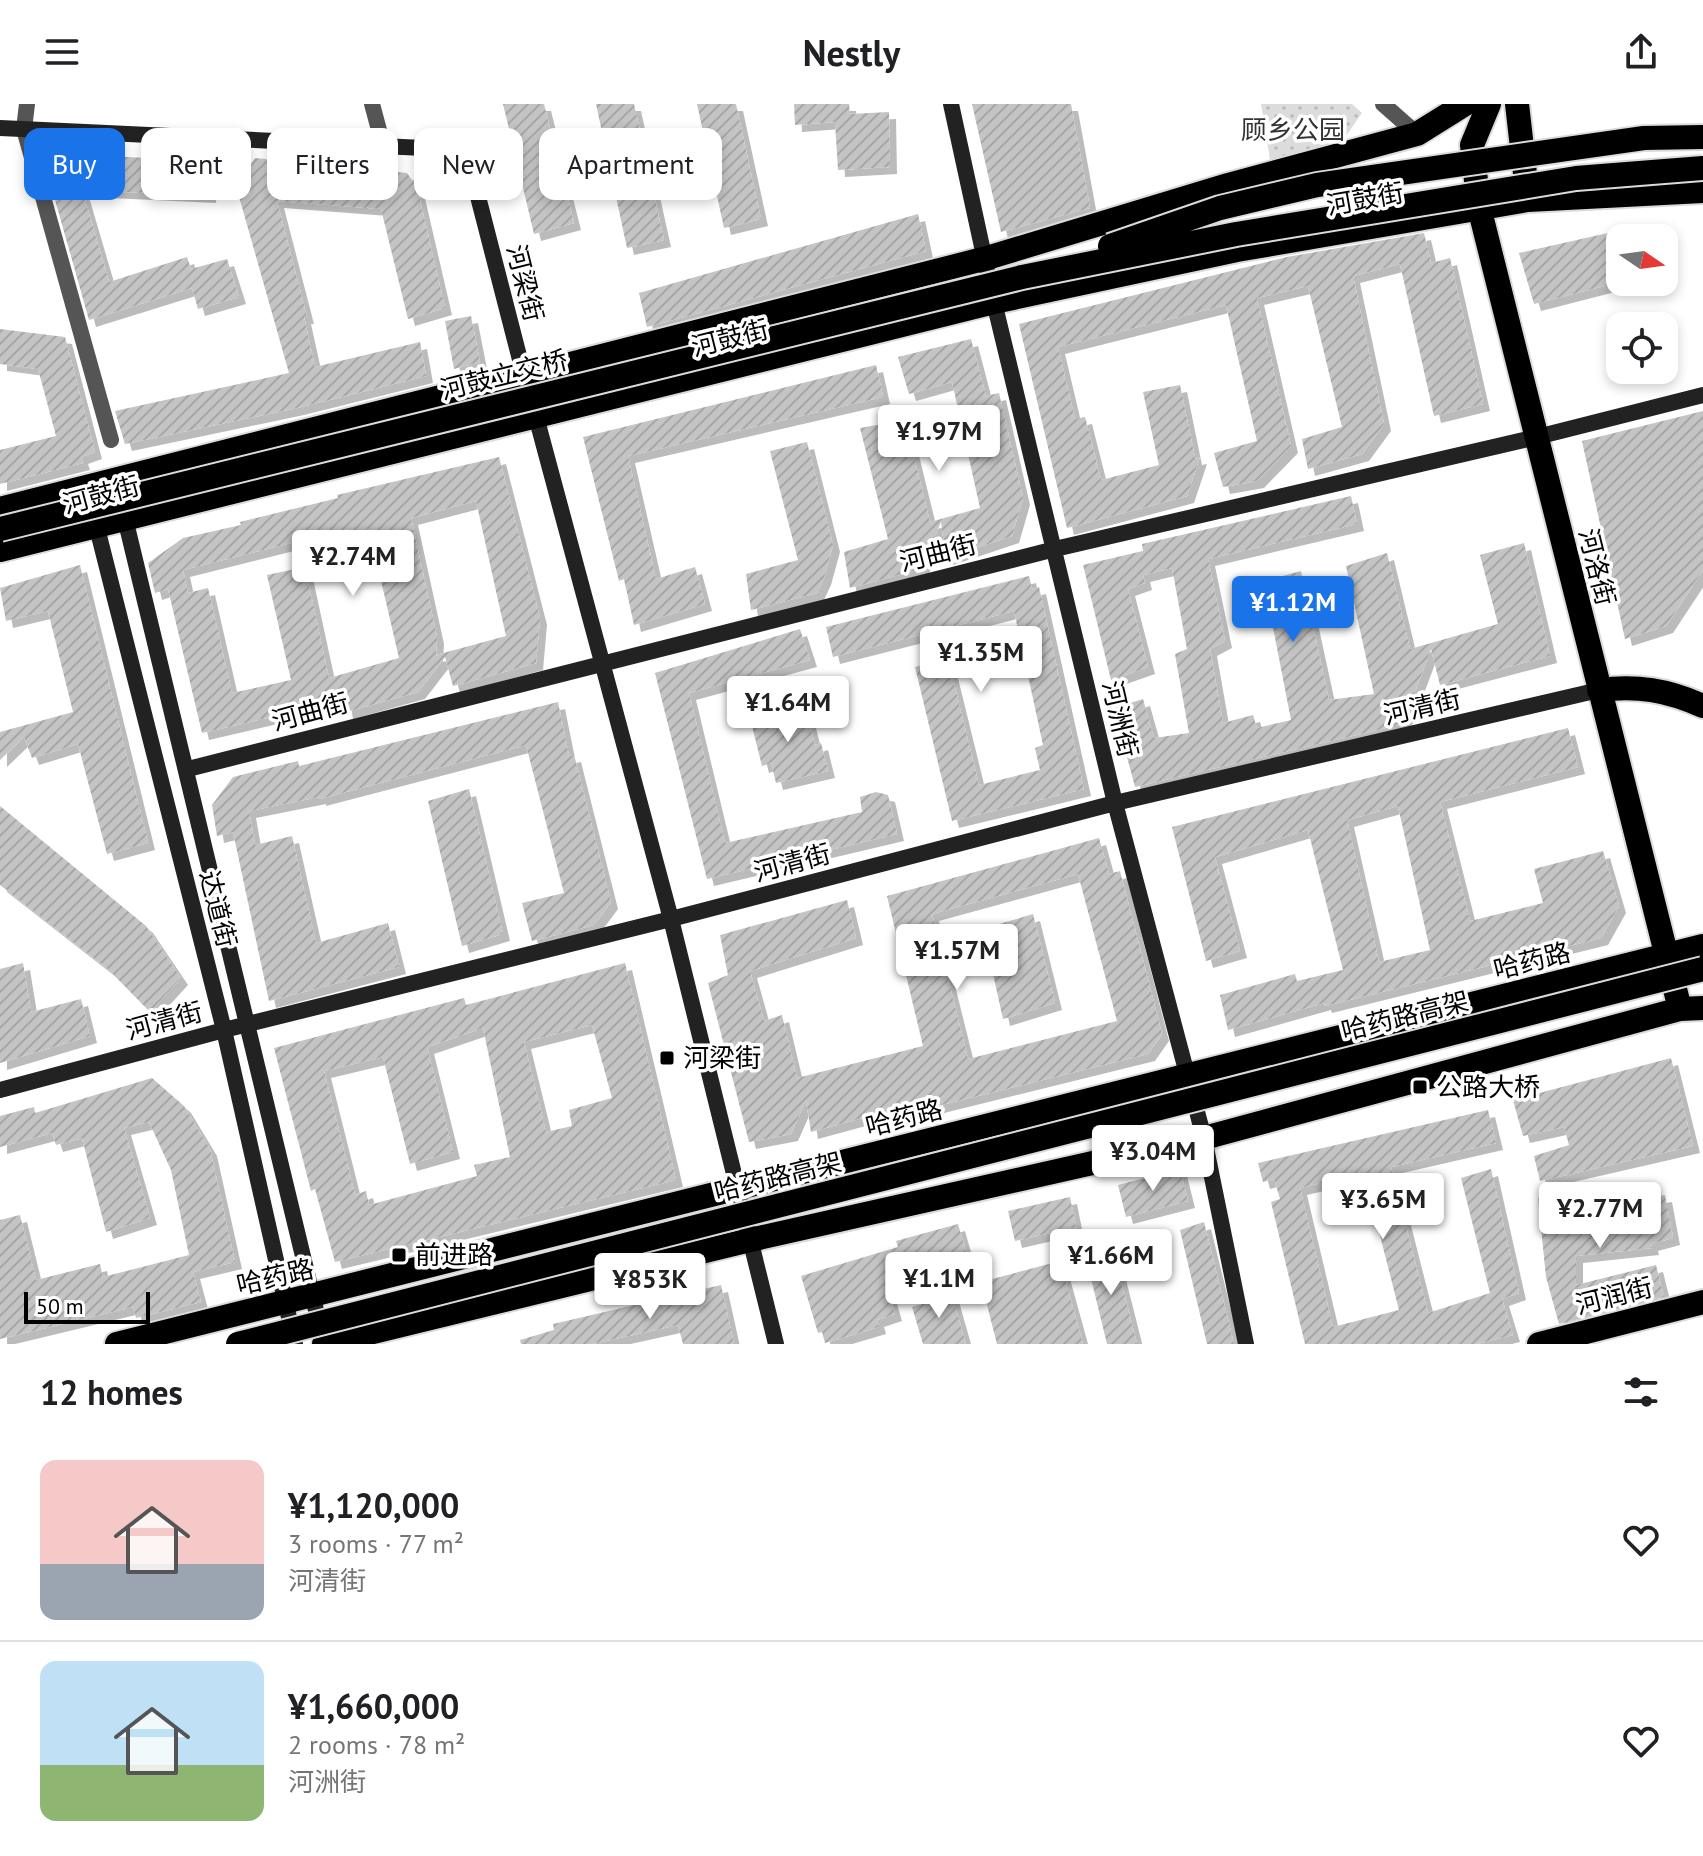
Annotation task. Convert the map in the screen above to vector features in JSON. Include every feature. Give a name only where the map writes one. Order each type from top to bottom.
[{"type":"highway","name":"河鼓街","points":[[0,509],[987,258],[1228,185],[1417,134],[1465,104]]},
{"type":"highway","name":"河洛街","points":[[1489,104],[1472,145],[1479,207],[1665,948],[1695,1006]]},
{"type":"highway","points":[[1517,104],[1528,200]]},
{"type":"highway","points":[[1022,277],[1220,208],[1302,188],[1644,138],[1703,137]]},
{"type":"highway","points":[[1022,277],[1236,234],[1576,178],[1703,168]]},
{"type":"highway","name":"河鼓街","points":[[0,550],[994,302],[1237,250],[1528,200],[1703,191]]},
{"type":"highway","name":"河鼓立交桥","points":[[0,529],[1022,277]]},
{"type":"highway","points":[[1599,690],[1631,686],[1656,690],[1703,706]]},
{"type":"highway","name":"哈药路","points":[[117,1344],[1188,1078],[1665,948],[1703,946]]},
{"type":"highway","name":"哈药路高架","points":[[238,1344],[1703,969]]},
{"type":"highway","points":[[324,1344],[750,1240],[1204,1138],[1695,1006]]},
{"type":"highway","name":"河润街","points":[[1539,1344],[1703,1302]]},
{"type":"street","points":[[24,128],[27,104]]},
{"type":"street","points":[[372,104],[378,128]]},
{"type":"street","name":"河洲街","points":[[951,104],[987,258],[994,302],[1115,803],[1204,1138],[1246,1344]]},
{"type":"street","points":[[1383,104],[1417,134]]},
{"type":"street","name":"河梁街","points":[[0,128],[24,129]]},
{"type":"street","name":"河梁街","points":[[125,134],[267,140]]},
{"type":"street","name":"河梁街","points":[[398,146],[466,150],[524,377],[604,661],[671,919],[776,1344]]},
{"type":"street","points":[[44,200],[111,440]]},
{"type":"street","name":"河曲街","points":[[188,769],[1055,549],[1537,437],[1703,395]]},
{"type":"street","points":[[116,481],[188,769],[324,1344]]},
{"type":"street","name":"达道街","points":[[87,488],[224,1030],[295,1344]]},
{"type":"street","name":"河清街","points":[[0,1090],[1115,803],[1599,690]]},
{"type":"green space","name":"顾乡公园","points":[[1261,104],[1352,104],[1362,113],[1341,143],[1271,165]]},
{"type":"building","points":[[503,104],[544,104],[550,128],[539,128],[539,200],[568,200],[574,223],[534,234],[523,188],[523,128],[509,128]]},
{"type":"building","points":[[596,104],[634,104],[639,128],[601,128]]},
{"type":"building","points":[[697,104],[736,104],[761,219],[724,228],[718,200],[722,200],[722,128],[702,128]]},
{"type":"building","points":[[794,104],[849,104],[850,114],[889,112],[890,167],[838,170],[835,122],[795,125]]},
{"type":"building","points":[[972,104],[1071,104],[1090,208],[1001,232]]},
{"type":"building","points":[[125,157],[141,158],[141,193],[125,192]]},
{"type":"building","points":[[255,158],[267,159],[267,200],[398,200],[398,172],[407,173],[414,183],[414,200],[420,200],[445,308],[408,319],[381,209],[277,201],[307,317],[304,317],[315,367],[420,342],[426,376],[297,408],[125,444],[115,411],[289,373],[240,200],[251,200],[251,164]]},
{"type":"building","points":[[55,200],[85,200],[109,282],[187,257],[191,269],[227,259],[239,297],[198,309],[192,288],[89,320]]},
{"type":"building","points":[[617,200],[655,200],[664,240],[627,248]]},
{"type":"building","points":[[918,214],[926,251],[647,327],[639,293]]},
{"type":"building","points":[[1424,233],[1431,263],[1450,258],[1483,404],[1434,416],[1400,264],[1353,276],[1384,424],[1362,454],[1308,469],[1302,439],[1342,427],[1308,286],[1257,298],[1291,446],[1257,481],[1223,487],[1214,453],[1257,441],[1226,305],[1058,347],[1075,419],[1085,417],[1101,480],[1159,465],[1143,392],[1180,385],[1195,458],[1200,457],[1187,496],[1067,528],[1019,324],[1287,257]]},
{"type":"building","points":[[1606,233],[1606,286],[1534,304],[1519,253]]},
{"type":"building","points":[[471,316],[480,362],[454,369],[445,321]]},
{"type":"building","points":[[0,329],[65,337],[95,452],[81,457],[83,463],[0,484],[0,450],[56,436],[38,369],[0,364]]},
{"type":"building","points":[[971,339],[986,396],[999,393],[1023,498],[1012,536],[946,558],[941,522],[921,569],[850,588],[844,552],[888,539],[860,428],[905,420],[930,522],[980,508],[952,382],[909,394],[898,357]]},
{"type":"building","points":[[876,365],[883,397],[628,456],[656,579],[695,567],[705,604],[634,625],[624,579],[619,581],[583,437]]},
{"type":"building","points":[[1703,411],[1703,570],[1666,626],[1625,639],[1582,441]]},
{"type":"building","points":[[807,442],[833,545],[824,578],[817,593],[751,610],[746,574],[798,560],[770,451]]},
{"type":"building","points":[[499,457],[540,618],[536,663],[453,686],[445,657],[418,692],[346,712],[344,700],[202,733],[168,589],[155,593],[148,563],[183,538],[338,498],[337,495]],"holes":[[[476,501],[506,636],[436,655],[437,637],[411,518]],[[347,529],[348,534],[369,529],[399,658],[329,678],[305,567],[267,575],[291,680],[232,693],[208,588],[188,593],[183,570]]]},
{"type":"building","points":[[1351,496],[1357,524],[1208,559],[1225,641],[1210,649],[1223,723],[1253,715],[1257,728],[1291,720],[1264,581],[1301,571],[1329,700],[1374,694],[1346,566],[1387,553],[1410,649],[1498,624],[1480,555],[1524,543],[1550,656],[1440,685],[1431,649],[1403,724],[1135,787],[1114,708],[1143,699],[1154,738],[1189,733],[1175,654],[1187,649],[1172,568],[1143,575],[1145,583],[1128,589],[1148,667],[1111,680],[1083,565],[1143,551],[1142,544]]},
{"type":"building","points":[[80,565],[148,843],[107,854],[78,744],[32,758],[24,737],[0,760],[0,732],[73,712],[48,611],[6,621],[0,588]]},
{"type":"building","points":[[1029,576],[1032,589],[1039,587],[1084,789],[952,821],[915,667],[948,659],[979,785],[1040,770],[1035,748],[1043,745],[1014,611],[833,657],[826,627]]},
{"type":"building","points":[[800,629],[810,660],[689,693],[725,843],[862,812],[860,797],[876,792],[888,795],[897,834],[707,879],[655,673]]},
{"type":"building","points":[[558,702],[569,756],[574,755],[611,902],[594,925],[532,941],[522,903],[564,893],[526,745],[319,799],[249,811],[255,845],[292,836],[316,943],[388,923],[399,967],[269,1001],[233,832],[217,836],[212,805],[233,777],[298,761],[299,766]]},
{"type":"building","points":[[805,705],[815,745],[821,743],[828,771],[776,783],[771,763],[762,766],[750,718]]},
{"type":"building","points":[[1568,728],[1578,767],[1440,802],[1470,921],[1543,903],[1534,869],[1603,851],[1619,906],[1601,938],[1325,1006],[1324,1003],[1228,1030],[1220,995],[1295,974],[1297,981],[1343,970],[1308,830],[1215,857],[1240,951],[1206,961],[1172,827]],"holes":[[[1398,806],[1430,950],[1379,962],[1347,820]]]},
{"type":"building","points":[[469,789],[503,934],[462,946],[428,801]]},
{"type":"building","points":[[0,806],[146,926],[181,978],[150,1012],[109,970],[0,885]]},
{"type":"building","points":[[1099,838],[1109,874],[1120,871],[1162,1034],[1148,1054],[937,1106],[936,1098],[811,1132],[806,1100],[791,1134],[749,1142],[708,983],[728,975],[720,935],[847,900],[856,938],[750,971],[764,1021],[782,1015],[797,1078],[923,1046],[887,896]],"holes":[[[1078,874],[1117,1021],[968,1059],[932,914]]]},
{"type":"building","points":[[1033,914],[1055,1003],[1003,1019],[983,929]]},
{"type":"building","points":[[23,963],[31,1012],[81,999],[90,1036],[0,1063],[0,969]]},
{"type":"building","points":[[625,963],[676,1180],[335,1262],[315,1189],[311,1191],[274,1048],[464,998],[466,1005]],"holes":[[[592,1025],[612,1098],[569,1110],[572,1126],[546,1132],[524,1042]],[[483,1028],[510,1157],[474,1165],[477,1176],[369,1205],[366,1191],[355,1195],[324,1071],[383,1057],[410,1164],[453,1152],[427,1047]]]},
{"type":"building","points":[[1671,1058],[1693,1146],[1540,1181],[1534,1156],[1569,1145],[1564,1127],[1523,1136],[1513,1100]]},
{"type":"building","points":[[152,1078],[184,1106],[210,1149],[235,1262],[193,1272],[201,1302],[136,1318],[133,1307],[0,1339],[0,1220],[20,1215],[36,1280],[100,1264],[103,1277],[189,1255],[171,1170],[149,1122],[124,1128],[150,1218],[106,1232],[82,1138],[56,1145],[52,1133],[0,1147],[0,1116],[34,1107],[35,1113]]},
{"type":"building","points":[[1488,1110],[1496,1143],[1391,1167],[1428,1313],[1490,1293],[1461,1178],[1491,1169],[1519,1293],[1502,1299],[1513,1335],[1477,1344],[1305,1344],[1271,1202],[1280,1199],[1274,1179],[1263,1182],[1258,1163]],"holes":[[[1364,1173],[1399,1310],[1333,1327],[1300,1188]]]},
{"type":"building","points":[[1180,1169],[1188,1201],[1126,1217],[1118,1185]]},
{"type":"building","points":[[1615,1190],[1617,1203],[1665,1195],[1673,1238],[1651,1244],[1652,1248],[1576,1256],[1576,1285],[1656,1265],[1664,1297],[1559,1324],[1546,1277],[1538,1198]]},
{"type":"building","points":[[1070,1197],[1076,1227],[1015,1241],[1008,1211]]},
{"type":"building","points":[[1204,1222],[1234,1344],[1207,1344],[1180,1230]]},
{"type":"building","points":[[958,1224],[966,1252],[884,1276],[895,1314],[877,1320],[879,1327],[825,1343],[822,1332],[818,1333],[801,1276],[898,1247],[896,1241]]},
{"type":"building","points":[[1112,1245],[1137,1344],[1107,1344],[1085,1254]]},
{"type":"building","points":[[1060,1261],[1083,1344],[997,1344],[981,1282]]},
{"type":"building","points":[[721,1285],[734,1344],[683,1344],[678,1325],[592,1344],[521,1344],[520,1340],[554,1330],[553,1324]]},
{"type":"building","points":[[950,1288],[966,1344],[923,1344],[912,1307],[935,1300],[933,1293]]},
{"type":"place","name":"河梁街","points":[[667,1058]]},
{"type":"place","name":"公路大桥","points":[[1420,1087]]},
{"type":"place","name":"前进路","points":[[399,1255]]}]
